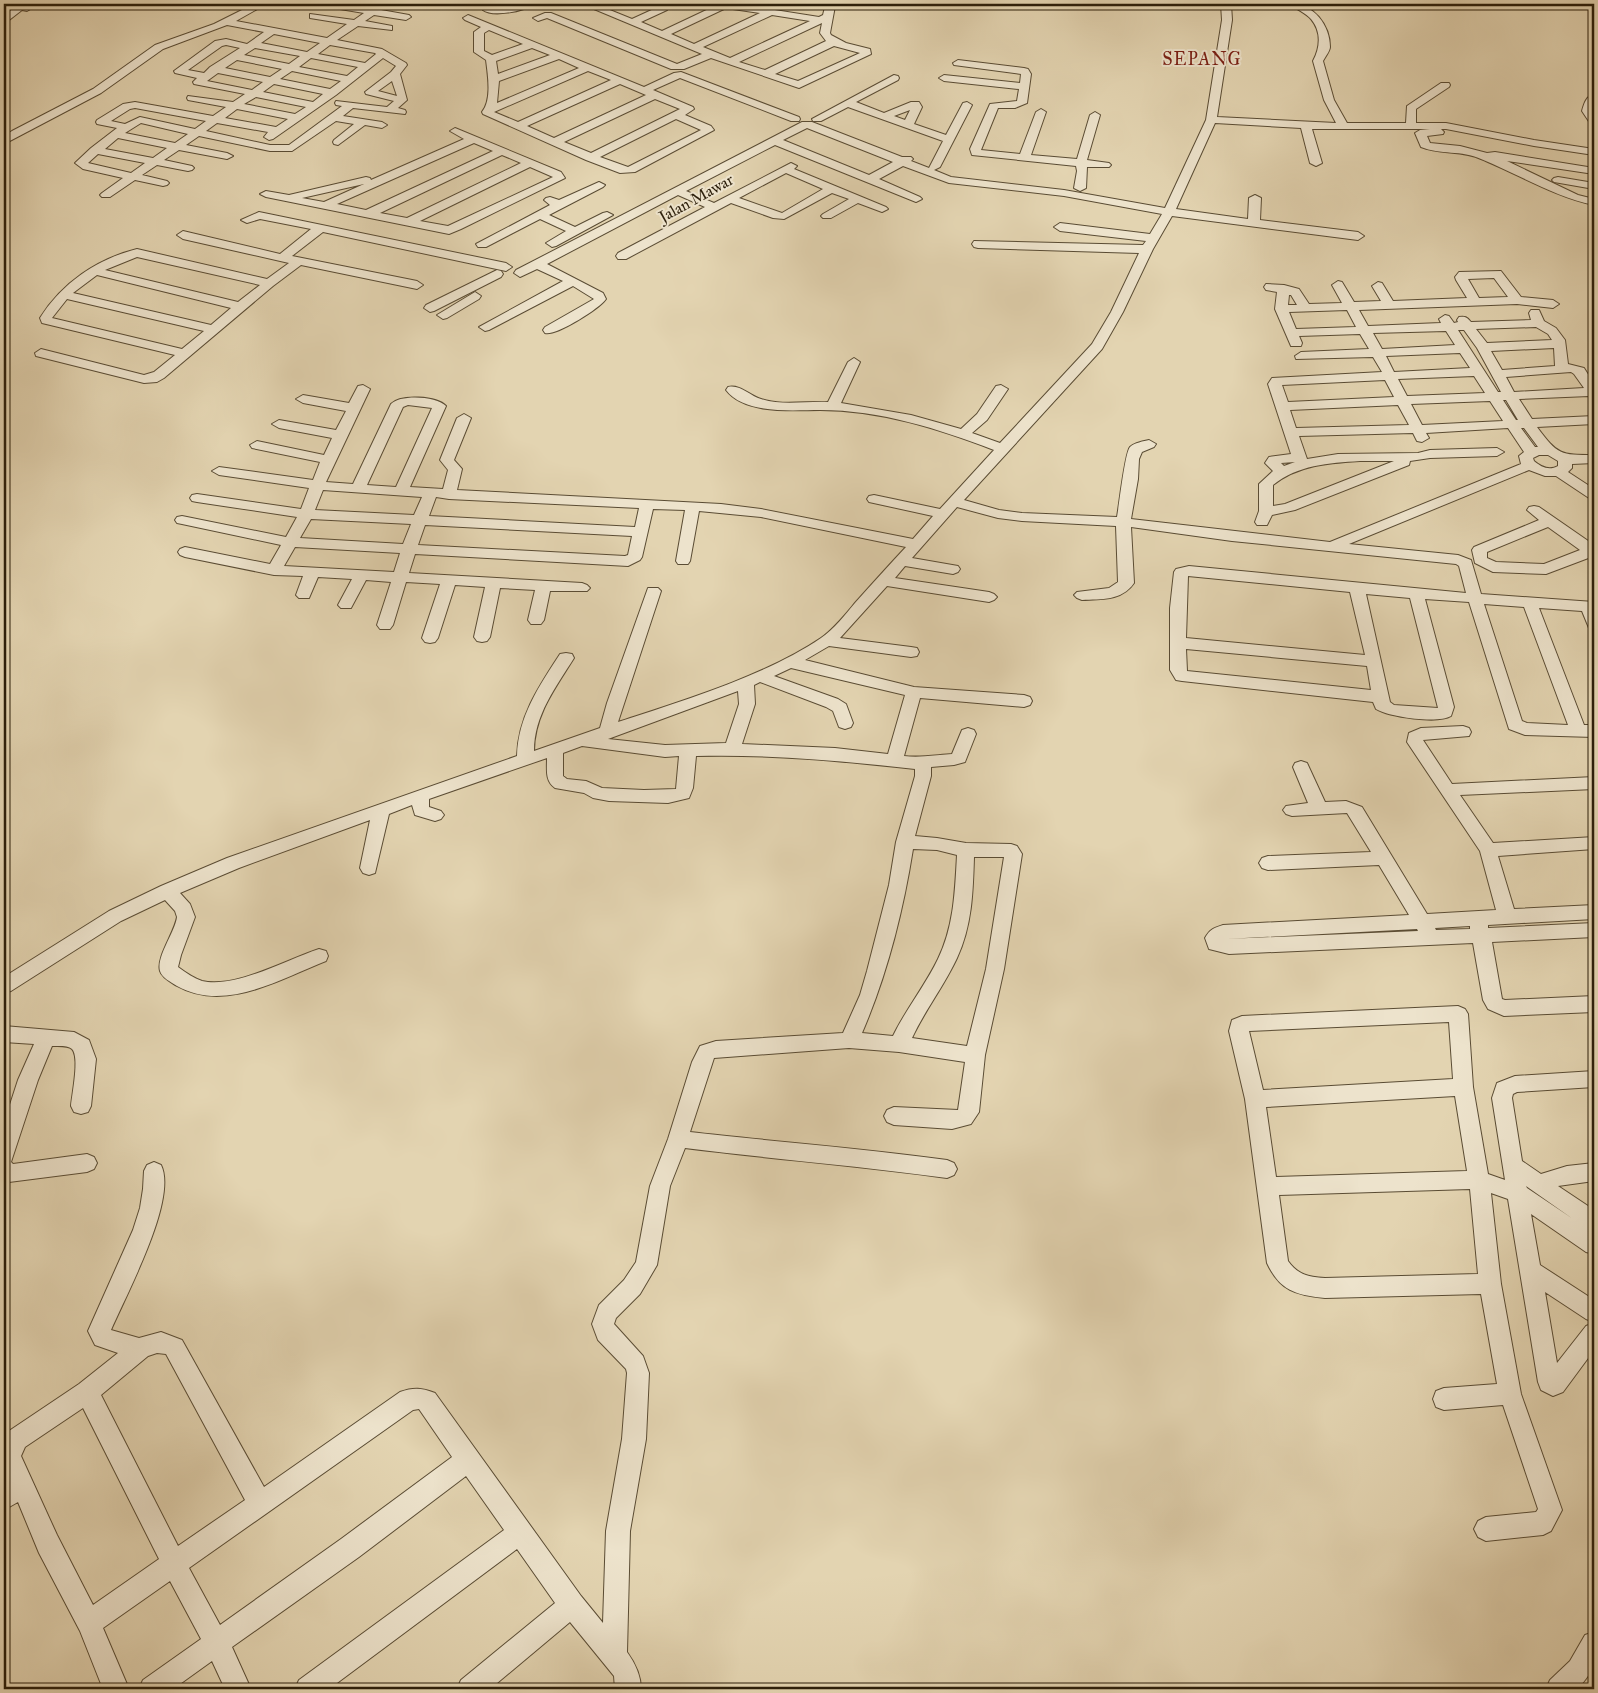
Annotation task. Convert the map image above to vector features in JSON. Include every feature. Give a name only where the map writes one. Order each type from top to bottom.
[{"type":"street","points":[[4,141],[97,91],[154,50],[228,22],[261,4]]},
{"type":"street","points":[[328,4],[406,17]]},
{"type":"street","points":[[106,195],[383,4]]},
{"type":"street","points":[[414,4],[430,6]]},
{"type":"street","points":[[492,4],[488,10],[517,10],[528,4]]},
{"type":"street","points":[[587,4],[730,62],[799,85],[867,53],[833,42],[826,37],[824,19],[830,6],[828,4]]},
{"type":"street","points":[[653,4],[669,6]]},
{"type":"street","points":[[664,34],[722,4],[824,19]]},
{"type":"street","points":[[4,986],[115,916],[167,890],[233,863],[420,796],[690,704],[790,662],[827,641],[885,581],[943,514],[1097,346],[1117,312],[1171,207],[1211,120],[1227,20],[1226,4]]},
{"type":"street","points":[[1296,4],[1314,16],[1321,27],[1325,48],[1318,61],[1329,100],[1343,126]]},
{"type":"street","points":[[4,6],[23,8],[4,21]]},
{"type":"street","points":[[634,22],[669,6]]},
{"type":"street","points":[[695,47],[771,12]]},
{"type":"street","points":[[678,71],[548,15],[538,18],[678,71],[806,119],[949,180],[1080,188],[1098,194]]},
{"type":"street","points":[[313,16],[354,24],[389,28]]},
{"type":"street","points":[[468,18],[713,120],[705,127]]},
{"type":"street","points":[[730,62],[824,19]]},
{"type":"street","points":[[228,22],[267,34]]},
{"type":"street","points":[[217,26],[378,51],[402,65],[395,74],[370,92],[402,100]]},
{"type":"street","points":[[289,26],[379,42]]},
{"type":"street","points":[[486,27],[479,32],[479,52],[492,59],[530,45]]},
{"type":"street","points":[[267,34],[214,69],[198,82],[255,93],[404,112]]},
{"type":"street","points":[[721,34],[760,48]]},
{"type":"street","points":[[204,76],[179,71],[219,44],[226,42],[310,54],[367,66]]},
{"type":"street","points":[[766,74],[833,42]]},
{"type":"street","points":[[258,145],[332,93],[382,54]]},
{"type":"street","points":[[234,56],[349,80]]},
{"type":"street","points":[[494,79],[557,56]]},
{"type":"street","points":[[554,142],[624,109],[644,91],[678,71],[715,56]]},
{"type":"street","points":[[491,109],[494,79],[492,59]]},
{"type":"street","points":[[958,63],[1024,71],[1026,74],[1023,100],[1020,105],[994,106],[975,150],[976,152],[980,154],[1105,165]]},
{"type":"street","points":[[587,68],[487,112],[622,171],[628,171],[709,129],[677,116]]},
{"type":"street","points":[[214,69],[332,93]]},
{"type":"street","points":[[395,74],[402,100]]},
{"type":"street","points":[[430,308],[506,272],[537,264],[776,141],[806,119],[880,74]]},
{"type":"street","points":[[443,314],[506,272],[578,229],[806,119],[848,103],[894,78]]},
{"type":"street","points":[[944,78],[1025,87]]},
{"type":"street","points":[[518,126],[618,81]]},
{"type":"street","points":[[1410,126],[1411,108],[1435,93],[1445,84]]},
{"type":"street","points":[[590,94],[624,109]]},
{"type":"street","points":[[1594,97],[1589,103],[1587,111],[1594,121]]},
{"type":"street","points":[[192,98],[296,117]]},
{"type":"street","points":[[390,110],[402,100]]},
{"type":"street","points":[[848,103],[949,140]]},
{"type":"street","points":[[886,116],[915,104],[917,107],[908,125]]},
{"type":"street","points":[[227,156],[178,146],[122,131],[105,124],[102,120],[127,106],[134,105],[216,118],[278,131]]},
{"type":"street","points":[[163,183],[81,163],[95,150],[140,120],[258,145],[285,149],[292,148],[351,105]]},
{"type":"street","points":[[934,167],[968,105]]},
{"type":"street","points":[[590,158],[689,109]]},
{"type":"street","points":[[1024,158],[1041,112]]},
{"type":"street","points":[[1080,188],[1083,171],[1081,163],[1095,115]]},
{"type":"street","points":[[333,117],[382,125]]},
{"type":"street","points":[[1211,120],[1306,126],[1454,126],[1594,152]]},
{"type":"street","points":[[338,142],[363,122]]},
{"type":"street","points":[[1306,126],[1316,163]]},
{"type":"street","points":[[266,194],[449,230],[560,176],[455,131]]},
{"type":"street","points":[[1594,157],[1558,153],[1457,133],[1420,133],[1427,146],[1460,150],[1496,159],[1594,171]]},
{"type":"street","points":[[326,205],[473,139]]},
{"type":"street","points":[[776,141],[916,199]]},
{"type":"street","points":[[1578,150],[1594,148]]},
{"type":"street","points":[[95,150],[188,168]]},
{"type":"street","points":[[370,213],[501,151]]},
{"type":"street","points":[[1558,153],[1558,185]]},
{"type":"street","points":[[1496,159],[1558,185],[1578,199],[1594,202]]},
{"type":"street","points":[[870,180],[905,160],[991,182],[1098,194],[1171,207],[1203,216],[1358,236]]},
{"type":"street","points":[[408,222],[530,163]]},
{"type":"street","name":"Jalan Mawar","points":[[622,256],[788,168],[830,189]]},
{"type":"street","points":[[288,198],[358,181],[394,176]]},
{"type":"street","points":[[1558,185],[1594,186]]},
{"type":"street","points":[[482,244],[599,186]]},
{"type":"street","points":[[682,189],[770,216],[784,216],[830,189],[882,209]]},
{"type":"street","points":[[532,191],[550,210],[578,229]]},
{"type":"street","points":[[1254,223],[1255,198]]},
{"type":"street","points":[[827,216],[858,199]]},
{"type":"street","points":[[498,207],[528,221]]},
{"type":"street","points":[[1201,230],[1203,216]]},
{"type":"street","points":[[1060,228],[1151,243]]},
{"type":"street","points":[[282,258],[315,232],[506,272]]},
{"type":"street","points":[[183,235],[298,262],[417,285]]},
{"type":"street","points":[[978,244],[1093,249],[1151,243]]},
{"type":"street","points":[[230,274],[257,252]]},
{"type":"street","points":[[185,354],[46,320],[47,314],[64,294],[94,271],[115,259],[136,253],[269,283]]},
{"type":"street","points":[[41,353],[148,379],[159,375],[269,283],[298,262]]},
{"type":"street","points":[[537,264],[599,296],[600,302],[549,330]]},
{"type":"street","points":[[94,271],[242,307]]},
{"type":"street","points":[[1476,302],[1462,280],[1461,277],[1463,275],[1497,274],[1517,300]]},
{"type":"street","points":[[485,327],[573,281]]},
{"type":"street","points":[[1338,285],[1378,353],[1403,401],[1417,429],[1424,456]]},
{"type":"street","points":[[1378,286],[1389,304]]},
{"type":"street","points":[[1270,287],[1295,292],[1305,307]]},
{"type":"street","points":[[1284,290],[1281,309],[1313,380]]},
{"type":"street","points":[[64,294],[215,330]]},
{"type":"street","points":[[1281,309],[1517,300],[1553,304]]},
{"type":"street","points":[[1532,302],[1538,323]]},
{"type":"street","points":[[1435,303],[1513,425],[1531,458],[1543,472],[1594,459]]},
{"type":"street","points":[[1450,303],[1483,347],[1510,396],[1548,451],[1558,455],[1562,466],[1594,495]]},
{"type":"street","points":[[1291,333],[1538,323],[1554,331],[1560,344],[1562,368]]},
{"type":"street","points":[[1483,347],[1560,344]]},
{"type":"street","points":[[1301,356],[1463,349]]},
{"type":"street","points":[[833,406],[854,362]]},
{"type":"street","points":[[1498,374],[1562,368],[1579,371],[1593,393]]},
{"type":"street","points":[[1301,460],[1276,384],[1277,381],[1478,372]]},
{"type":"street","points":[[963,434],[982,417],[1001,389]]},
{"type":"street","points":[[274,570],[306,514],[316,485],[363,390]]},
{"type":"street","points":[[733,390],[743,398],[763,405],[833,406],[898,416],[963,434],[1004,449]]},
{"type":"street","points":[[1284,406],[1593,393]]},
{"type":"street","points":[[303,400],[353,408]]},
{"type":"street","points":[[358,489],[398,404],[407,401],[435,404],[439,406],[438,410],[401,492]]},
{"type":"street","points":[[449,495],[455,469],[447,460],[464,418]]},
{"type":"street","points":[[1292,432],[1417,429],[1594,420]]},
{"type":"street","points":[[279,424],[340,435]]},
{"type":"street","points":[[1082,595],[1102,594],[1122,588],[1126,583],[1123,522],[1134,454],[1136,449],[1149,444]]},
{"type":"street","points":[[257,445],[328,460]]},
{"type":"street","points":[[1331,546],[1431,507],[1548,451]]},
{"type":"street","points":[[1424,456],[1378,471],[1264,516],[1266,484],[1301,460],[1497,452]]},
{"type":"street","points":[[219,471],[358,489],[693,506],[761,513],[916,544]]},
{"type":"street","points":[[385,625],[409,548],[430,494]]},
{"type":"street","points":[[198,498],[306,514],[641,532]]},
{"type":"street","points":[[874,499],[943,514]]},
{"type":"street","points":[[954,502],[983,510],[1022,517],[1123,522],[1463,561],[1466,563],[1475,598],[1515,725],[1525,729],[1586,731],[1530,603]]},
{"type":"street","points":[[182,520],[290,542],[628,561],[635,557],[647,504]]},
{"type":"street","points":[[683,561],[693,506]]},
{"type":"street","points":[[1534,510],[1593,551]]},
{"type":"street","points":[[1550,522],[1479,550],[1480,560],[1493,567],[1546,569],[1593,551]]},
{"type":"street","points":[[185,552],[274,570],[582,588]]},
{"type":"street","points":[[903,560],[953,569]]},
{"type":"street","points":[[1381,697],[1182,676],[1178,670],[1178,608],[1181,572],[1190,571],[1416,594],[1591,607],[1594,624]]},
{"type":"street","points":[[304,596],[312,572]]},
{"type":"street","points":[[346,605],[360,576]]},
{"type":"street","points":[[430,638],[449,581]]},
{"type":"street","points":[[885,581],[989,597]]},
{"type":"street","points":[[482,637],[494,583]]},
{"type":"street","points":[[536,620],[543,586]]},
{"type":"street","points":[[1357,588],[1382,705],[1390,710],[1442,714],[1446,712],[1416,594]]},
{"type":"street","points":[[607,733],[615,703],[653,592]]},
{"type":"street","points":[[827,641],[911,652]]},
{"type":"street","points":[[1179,643],[1374,661]]},
{"type":"street","points":[[525,760],[524,744],[526,731],[546,688],[566,658]]},
{"type":"street","points":[[790,662],[914,692],[1024,701]]},
{"type":"street","points":[[753,679],[832,702],[840,708],[845,723]]},
{"type":"street","points":[[732,748],[747,704],[753,679]]},
{"type":"street","points":[[895,760],[914,692]]},
{"type":"street","points":[[1463,732],[1421,734],[1415,737],[1418,748],[1488,850],[1507,916]]},
{"type":"street","points":[[582,742],[638,749],[688,750],[732,748],[835,754],[920,764],[936,759],[954,760],[959,758],[968,734]]},
{"type":"street","points":[[555,750],[555,776],[558,782],[564,786],[585,787],[602,794],[664,797],[676,797],[683,794],[688,750]]},
{"type":"street","points":[[849,1040],[869,995],[876,971],[898,885],[905,842],[922,776],[923,768],[920,764]]},
{"type":"street","points":[[1301,767],[1319,808]]},
{"type":"street","points":[[1447,790],[1594,783]]},
{"type":"street","points":[[420,796],[421,811],[435,815]]},
{"type":"street","points":[[1292,810],[1352,808],[1358,814],[1382,858],[1427,929]]},
{"type":"street","points":[[369,868],[381,810]]},
{"type":"street","points":[[894,1116],[952,1120],[964,1118],[969,1112],[975,1056],[995,969],[1013,854],[1011,851],[966,850],[937,844],[905,842]]},
{"type":"street","points":[[1488,850],[1594,843]]},
{"type":"street","points":[[899,1044],[915,1011],[936,981],[956,939],[964,893],[966,850]]},
{"type":"street","points":[[1268,863],[1382,858]]},
{"type":"street","points":[[167,890],[187,916],[186,922],[171,952],[168,962],[169,970],[177,977],[191,984],[207,989],[240,984],[319,956]]},
{"type":"street","points":[[1479,926],[1507,916],[1594,912]]},
{"type":"street","points":[[1427,929],[1223,932],[1217,934],[1214,938],[1216,944],[1229,947],[1479,926],[1594,930]]},
{"type":"street","points":[[1479,926],[1492,1000],[1495,1004],[1504,1008],[1594,1004]]},
{"type":"street","points":[[1486,1529],[1543,1523],[1550,1510],[1510,1394],[1490,1284],[1479,1180],[1464,1088],[1458,1014],[1242,1024],[1239,1026],[1255,1099],[1269,1186],[1278,1263],[1284,1274],[1294,1282],[1306,1286],[1325,1288],[1490,1284]]},
{"type":"street","points":[[4,1034],[74,1040],[82,1046],[86,1066],[81,1106]]},
{"type":"street","points":[[4,1156],[20,1101],[38,1052],[47,1037]]},
{"type":"street","points":[[614,1656],[618,1531],[634,1439],[638,1373],[635,1362],[606,1333],[603,1324],[608,1312],[632,1287],[646,1265],[660,1186],[707,1052],[716,1049],[849,1040],[899,1044],[975,1056]]},
{"type":"street","points":[[1594,1080],[1515,1084],[1504,1089],[1502,1098],[1549,1382],[1553,1385],[1555,1384],[1594,1333]]},
{"type":"street","points":[[1255,1099],[1464,1088]]},
{"type":"street","points":[[678,1139],[796,1154],[860,1157],[947,1168]]},
{"type":"street","points":[[4,1168],[9,1173],[87,1163]]},
{"type":"street","points":[[1512,1165],[1541,1184],[1594,1245]]},
{"type":"street","points":[[140,1349],[112,1342],[103,1338],[99,1331],[146,1222],[154,1192],[154,1171]]},
{"type":"street","points":[[1541,1184],[1552,1177],[1569,1173],[1594,1172]]},
{"type":"street","points":[[1269,1186],[1479,1180],[1517,1193],[1568,1216],[1594,1222]]},
{"type":"street","points":[[1531,1271],[1594,1312]]},
{"type":"street","points":[[116,1689],[89,1623],[48,1544],[13,1492],[10,1447],[17,1439],[87,1392],[140,1349],[149,1343],[164,1342],[174,1347],[260,1504]]},
{"type":"street","points":[[87,1392],[217,1644],[238,1689]]},
{"type":"street","points":[[1444,1399],[1510,1394]]},
{"type":"street","points":[[89,1623],[408,1400],[420,1398],[426,1401],[572,1605],[624,1669],[628,1681],[628,1689]]},
{"type":"street","points":[[152,1689],[350,1548],[468,1460]]},
{"type":"street","points":[[308,1689],[520,1533]]},
{"type":"street","points":[[470,1689],[572,1605]]},
{"type":"street","points":[[1559,1689],[1579,1670],[1594,1644]]},
{"type":"district","name":"SEPANG","points":[[1202,59]]}]
